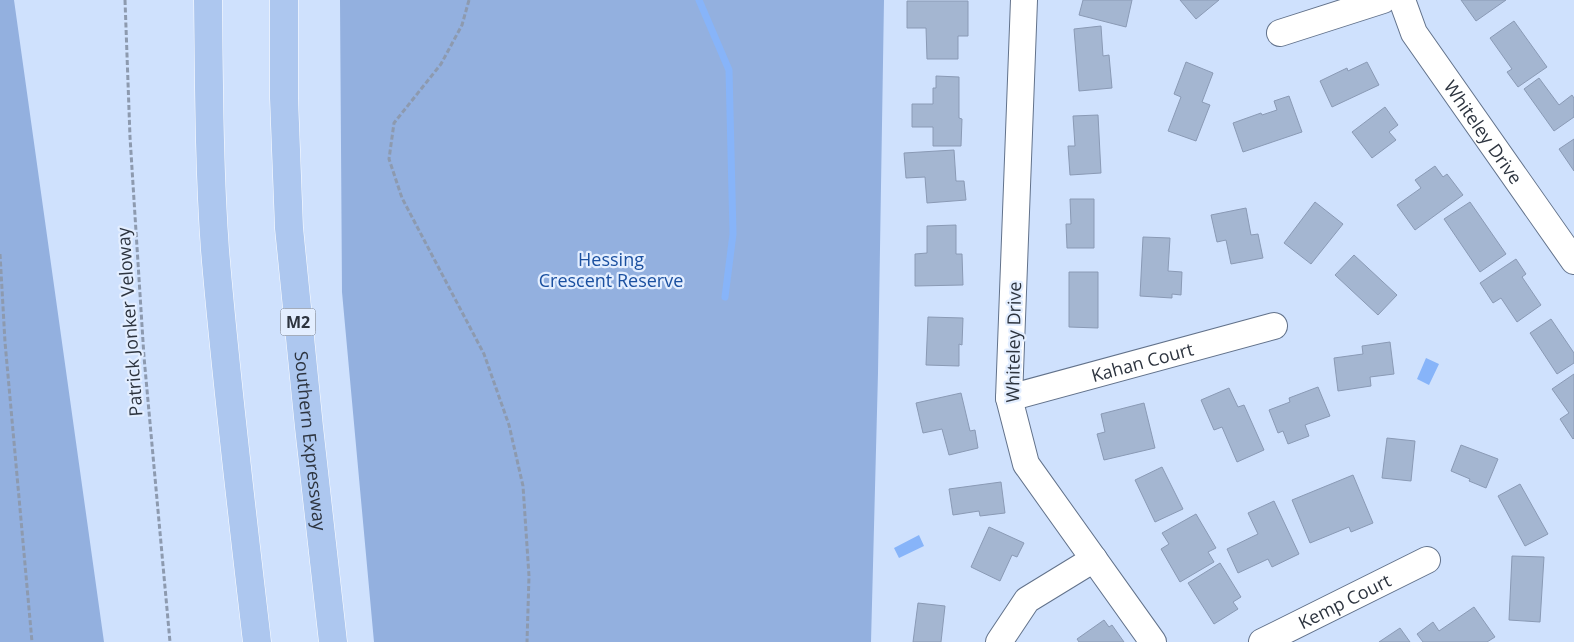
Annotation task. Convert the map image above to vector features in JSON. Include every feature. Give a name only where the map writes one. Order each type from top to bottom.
[{"type":"highway","points":[[208,0],[209,112],[215,249],[235,452],[257,642]]},
{"type":"highway","name":"Southern Expressway","points":[[284,0],[284,98],[289,228],[333,642]]},
{"type":"street","name":"Whiteley Drive","points":[[1024,0],[1009,398],[1026,464],[1153,642]]},
{"type":"street","points":[[1280,33],[1384,0]]},
{"type":"street","name":"Whiteley Drive","points":[[1402,0],[1414,33],[1574,261]]},
{"type":"street","name":"Kahan Court","points":[[1009,398],[1274,326]]},
{"type":"street","points":[[999,642],[1027,600],[1094,559]]},
{"type":"street","name":"Kemp Court","points":[[1262,642],[1427,560]]},
{"type":"path","name":"Patrick Jonker Veloway","points":[[125,0],[130,137],[144,357],[170,642]]},
{"type":"path","points":[[469,0],[462,25],[441,64],[394,123],[389,159],[402,198],[484,354],[509,426],[523,486],[529,576],[527,642]]},
{"type":"path","points":[[0,254],[5,342],[32,642]]},
{"type":"green space","points":[[0,0],[14,0],[104,642],[0,642]]},
{"type":"green space","name":"Hessing Crescent Reserve","points":[[340,0],[884,0],[878,373],[871,642],[374,642],[342,292]]},
{"type":"shaded area","points":[[1426,358],[1439,364],[1429,385],[1417,379]]},
{"type":"shaded area","points":[[919,535],[924,546],[899,558],[894,548]]},
{"type":"building","points":[[1083,0],[1132,0],[1126,27],[1079,15]]},
{"type":"building","points":[[1180,0],[1219,0],[1196,19]]},
{"type":"building","points":[[1461,0],[1506,0],[1476,21]]},
{"type":"building","points":[[907,1],[968,1],[968,36],[958,36],[958,59],[927,59],[926,28],[907,28]]},
{"type":"building","points":[[1514,21],[1547,67],[1518,87],[1507,72],[1512,69],[1490,38]]},
{"type":"building","points":[[1101,26],[1103,56],[1109,55],[1112,88],[1079,91],[1074,29]]},
{"type":"building","points":[[1186,62],[1213,73],[1202,102],[1210,105],[1196,141],[1168,131],[1181,97],[1174,94]]},
{"type":"building","points":[[1367,62],[1379,85],[1332,107],[1320,81],[1347,68],[1348,71]]},
{"type":"building","points":[[936,76],[959,77],[959,118],[962,119],[961,146],[933,146],[933,127],[912,127],[912,104],[933,104],[933,88],[936,88]]},
{"type":"building","points":[[1539,78],[1559,105],[1572,95],[1574,98],[1574,117],[1554,131],[1524,89]]},
{"type":"building","points":[[1289,96],[1302,132],[1243,152],[1233,123],[1261,113],[1262,115],[1277,110],[1274,101]]},
{"type":"building","points":[[1385,107],[1398,125],[1389,132],[1396,140],[1372,158],[1352,132]]},
{"type":"building","points":[[1098,115],[1101,173],[1070,175],[1068,146],[1075,146],[1073,116]]},
{"type":"building","points":[[1574,139],[1574,171],[1559,149]]},
{"type":"building","points":[[954,150],[956,181],[964,181],[966,200],[927,203],[925,177],[906,178],[904,153]]},
{"type":"building","points":[[1435,166],[1443,177],[1447,174],[1463,195],[1415,230],[1397,205],[1421,188],[1415,180]]},
{"type":"building","points":[[1070,199],[1094,199],[1094,248],[1067,248],[1066,224],[1071,224]]},
{"type":"building","points":[[1315,202],[1343,224],[1311,264],[1284,243]]},
{"type":"building","points":[[1470,202],[1506,254],[1480,272],[1444,219]]},
{"type":"building","points":[[1246,208],[1251,235],[1258,234],[1263,258],[1231,264],[1226,240],[1217,242],[1211,215]]},
{"type":"building","points":[[956,225],[956,254],[962,254],[963,285],[915,286],[915,254],[927,253],[927,226]]},
{"type":"building","points":[[1143,237],[1170,238],[1168,271],[1182,272],[1181,295],[1172,294],[1172,298],[1140,296]]},
{"type":"building","points":[[1354,255],[1397,295],[1378,315],[1335,275]]},
{"type":"building","points":[[1516,259],[1526,274],[1522,277],[1541,305],[1517,322],[1501,298],[1493,303],[1480,283]]},
{"type":"building","points":[[1069,272],[1098,272],[1098,328],[1069,327]]},
{"type":"building","points":[[928,317],[963,318],[962,345],[959,344],[959,366],[926,365]]},
{"type":"building","points":[[1551,319],[1574,353],[1574,363],[1557,374],[1530,333]]},
{"type":"building","points":[[1390,342],[1394,374],[1370,377],[1371,386],[1338,391],[1334,358],[1363,354],[1362,346]]},
{"type":"building","points":[[1574,374],[1573,439],[1560,419],[1569,413],[1552,389]]},
{"type":"building","points":[[1318,387],[1330,416],[1305,425],[1309,436],[1288,444],[1283,431],[1278,433],[1269,410],[1290,402],[1289,398]]},
{"type":"building","points":[[1229,388],[1238,407],[1244,405],[1264,450],[1237,462],[1222,427],[1214,430],[1201,400]]},
{"type":"building","points":[[961,393],[970,431],[975,430],[978,448],[949,455],[942,429],[923,433],[916,403]]},
{"type":"building","points":[[1144,403],[1155,448],[1104,460],[1097,434],[1105,432],[1101,414]]},
{"type":"building","points":[[1387,438],[1415,441],[1411,481],[1382,478]]},
{"type":"building","points":[[1461,445],[1498,459],[1486,488],[1451,471]]},
{"type":"building","points":[[1162,467],[1183,509],[1155,522],[1135,480]]},
{"type":"building","points":[[1353,475],[1373,523],[1351,532],[1349,527],[1310,543],[1292,500]]},
{"type":"building","points":[[1001,482],[1005,513],[980,516],[979,511],[953,515],[949,489]]},
{"type":"building","points":[[1520,484],[1548,534],[1525,546],[1498,496]]},
{"type":"building","points":[[1274,501],[1299,554],[1272,567],[1268,559],[1238,573],[1227,549],[1258,534],[1248,513]]},
{"type":"building","points":[[1196,514],[1216,548],[1208,552],[1214,562],[1180,582],[1161,549],[1169,544],[1162,533]]},
{"type":"building","points":[[989,527],[1024,543],[1017,557],[1012,555],[1000,581],[971,567]]},
{"type":"building","points":[[1512,556],[1544,557],[1540,622],[1509,620]]},
{"type":"building","points":[[1220,563],[1241,597],[1233,602],[1238,609],[1214,624],[1188,583]]},
{"type":"building","points":[[918,603],[945,606],[941,642],[913,642]]},
{"type":"building","points":[[1474,607],[1495,637],[1487,642],[1423,642],[1417,634],[1433,622],[1439,631]]},
{"type":"building","points":[[1104,620],[1109,627],[1112,625],[1124,642],[1079,642],[1077,639]]},
{"type":"building","points":[[1400,628],[1410,642],[1379,642]]},
{"type":"waterway","points":[[699,0],[729,70],[733,234],[725,297]]}]
